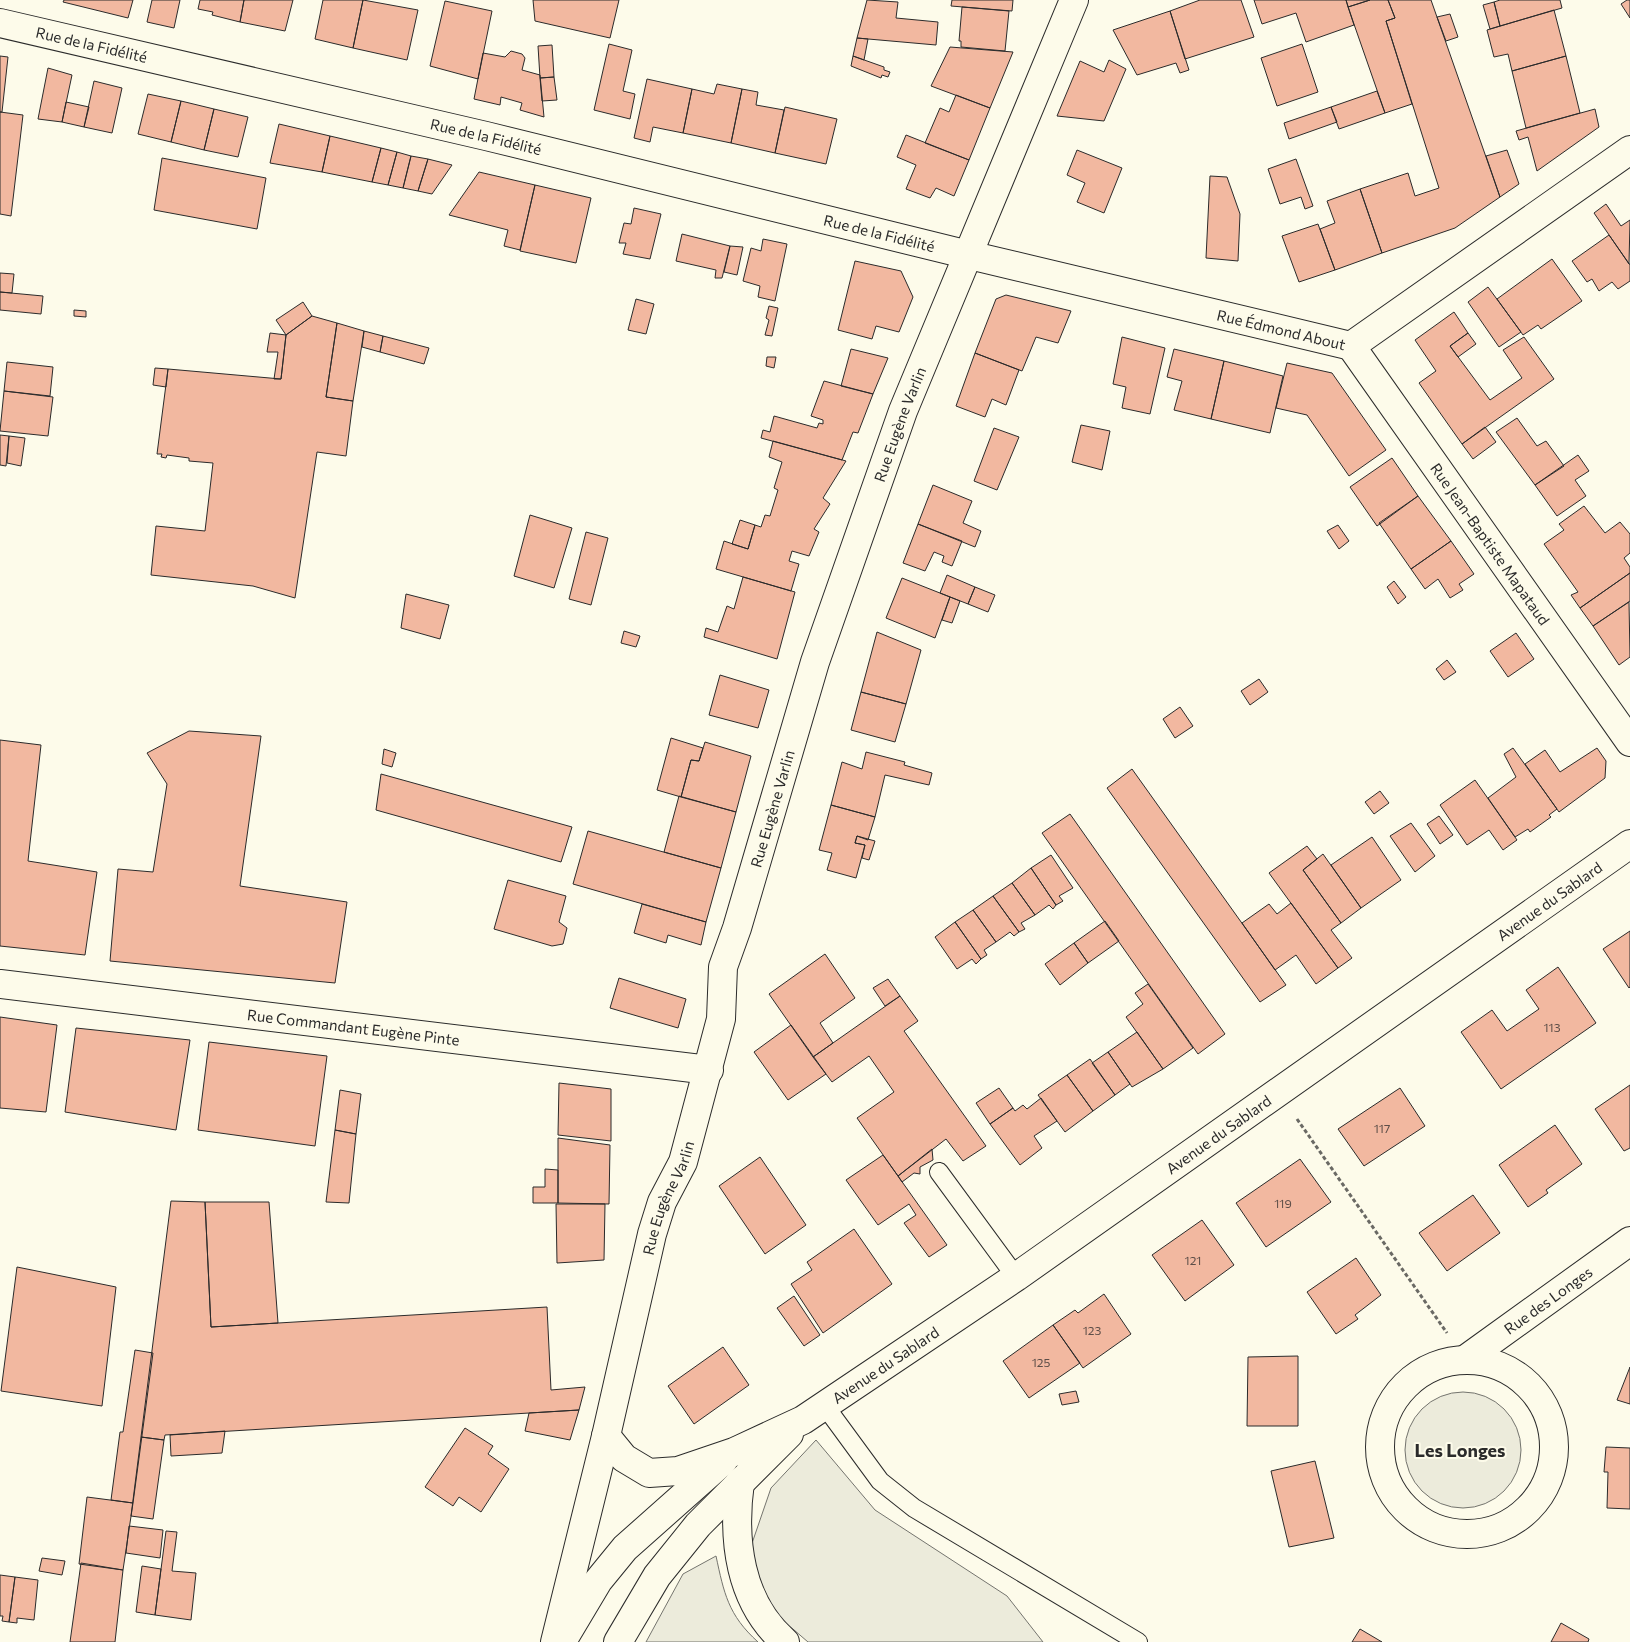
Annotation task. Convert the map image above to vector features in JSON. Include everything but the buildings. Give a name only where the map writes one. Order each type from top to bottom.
[{"type":"main road","name":"Rue Eugène Varlin","points":[[555,1642],[575,1554],[606,1436],[652,1234],[662,1202],[683,1162],[721,1019],[723,967],[737,928],[815,662],[903,411],[1074,0]]},
{"type":"main road","name":"Rue de la Fidélité","points":[[0,23],[486,136],[969,255]]},
{"type":"main road","name":"Rue Édmond About","points":[[969,255],[1351,346],[1630,150]]},
{"type":"main road","name":"Rue Jean-Baptiste Mapataud","points":[[1351,346],[1630,742]]},
{"type":"main road","name":"Avenue du Sablard","points":[[606,1436],[624,1458],[649,1473],[678,1471],[734,1452],[814,1413],[1016,1277],[1630,844]]},
{"type":"main road","name":"Rue Commandant Eugène Pinte","points":[[0,984],[708,1070]]},
{"type":"main road","name":"Rue des Longes","points":[[1466,1359],[1494,1364],[1521,1378],[1528,1385],[1541,1400],[1552,1427],[1554,1456],[1546,1485],[1528,1509],[1503,1526],[1474,1534],[1445,1531],[1420,1520],[1399,1501],[1385,1477],[1380,1450],[1383,1423],[1395,1398],[1414,1378],[1438,1364],[1466,1359],[1630,1241]]},
{"type":"main road","name":"Avenue du Sablard","points":[[618,1642],[657,1576],[698,1525],[740,1482],[814,1413]]},
{"type":"main road","name":"Avenue du Sablard","points":[[563,1642],[598,1581],[625,1548],[734,1452]]},
{"type":"main road","points":[[740,1482],[736,1509],[741,1568],[752,1602],[771,1630],[785,1642]]},
{"type":"lane","points":[[939,1172],[1016,1277]]},
{"type":"lane","points":[[814,1413],[880,1480],[914,1508],[1138,1642]]},
{"type":"path","points":[[1278,1092],[1466,1359]]},
{"type":"shaded area","points":[[1463,1392],[1485,1396],[1504,1409],[1517,1428],[1521,1450],[1517,1472],[1504,1491],[1485,1504],[1463,1508],[1441,1504],[1422,1491],[1409,1472],[1405,1450],[1409,1428],[1422,1409],[1441,1396]]},
{"type":"shaded area","points":[[816,1440],[875,1510],[1007,1596],[1043,1642],[808,1642],[757,1598],[749,1552],[771,1488]]},
{"type":"shaded area","points":[[716,1556],[729,1603],[740,1622],[758,1642],[646,1642],[683,1574]]},
{"type":"district","name":"Les Longes","points":[[1460,1450]]}]
